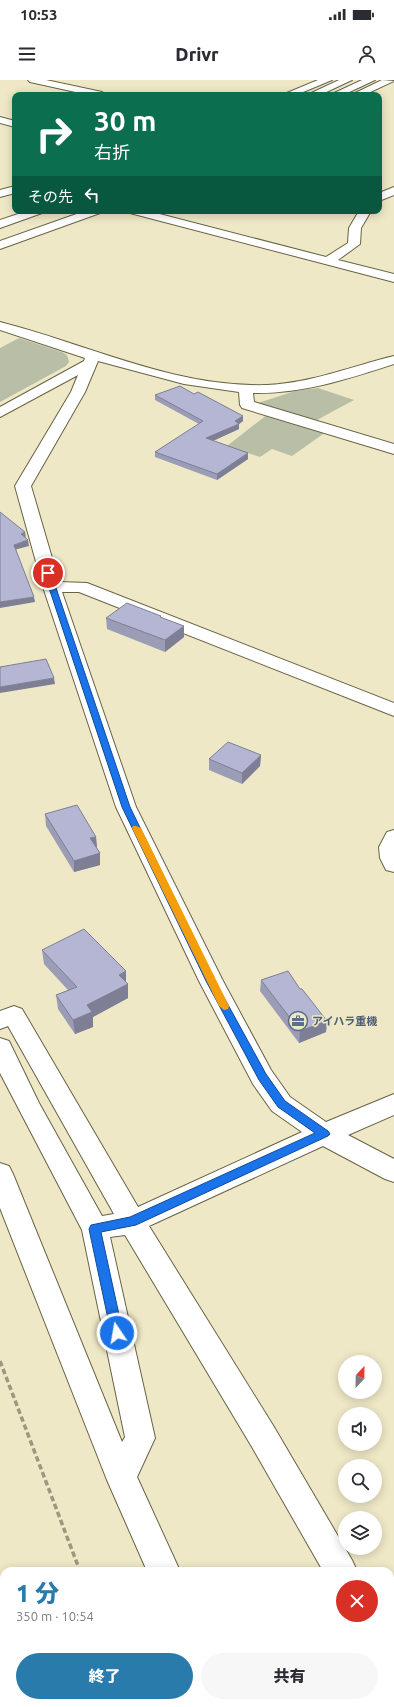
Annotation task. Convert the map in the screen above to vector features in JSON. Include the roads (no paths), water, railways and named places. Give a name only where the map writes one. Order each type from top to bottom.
[{"type":"main road","points":[[33,80],[88,92]]},
{"type":"main road","points":[[295,92],[327,80]]},
{"type":"main road","points":[[319,92],[347,80]]},
{"type":"main road","points":[[342,92],[370,80]]},
{"type":"main road","points":[[363,92],[390,80]]},
{"type":"main road","points":[[0,120],[12,123]]},
{"type":"main road","points":[[0,194],[12,190]]},
{"type":"main road","points":[[382,196],[394,190]]},
{"type":"main road","points":[[0,214],[12,209]]},
{"type":"main road","points":[[0,224],[29,214]]},
{"type":"main road","points":[[0,244],[87,214]]},
{"type":"main road","points":[[146,214],[394,278]]},
{"type":"main road","points":[[328,261],[354,244],[355,228],[363,214]]},
{"type":"main road","points":[[0,326],[92,359],[201,384],[246,389],[302,385],[394,360]]},
{"type":"main road","points":[[0,413],[92,359]]},
{"type":"main road","points":[[92,359],[78,392],[23,486],[52,587],[126,807],[211,981],[262,1077],[281,1104],[324,1134],[394,1171]]},
{"type":"main road","points":[[246,389],[247,405],[394,449]]},
{"type":"main road","points":[[52,587],[81,587],[394,710]]},
{"type":"main road","points":[[394,837],[391,840],[389,852],[394,865]]},
{"type":"main road","points":[[0,1020],[14,1015],[132,1222],[263,1437],[339,1567]]},
{"type":"main road","points":[[0,1046],[28,1105],[95,1229],[140,1438],[121,1476]]},
{"type":"main road","points":[[95,1229],[132,1222],[324,1134],[394,1104]]},
{"type":"main road","points":[[0,1174],[121,1476],[162,1567]]},
{"type":"place","name":"アイハラ重機","points":[[298,1021]]}]
